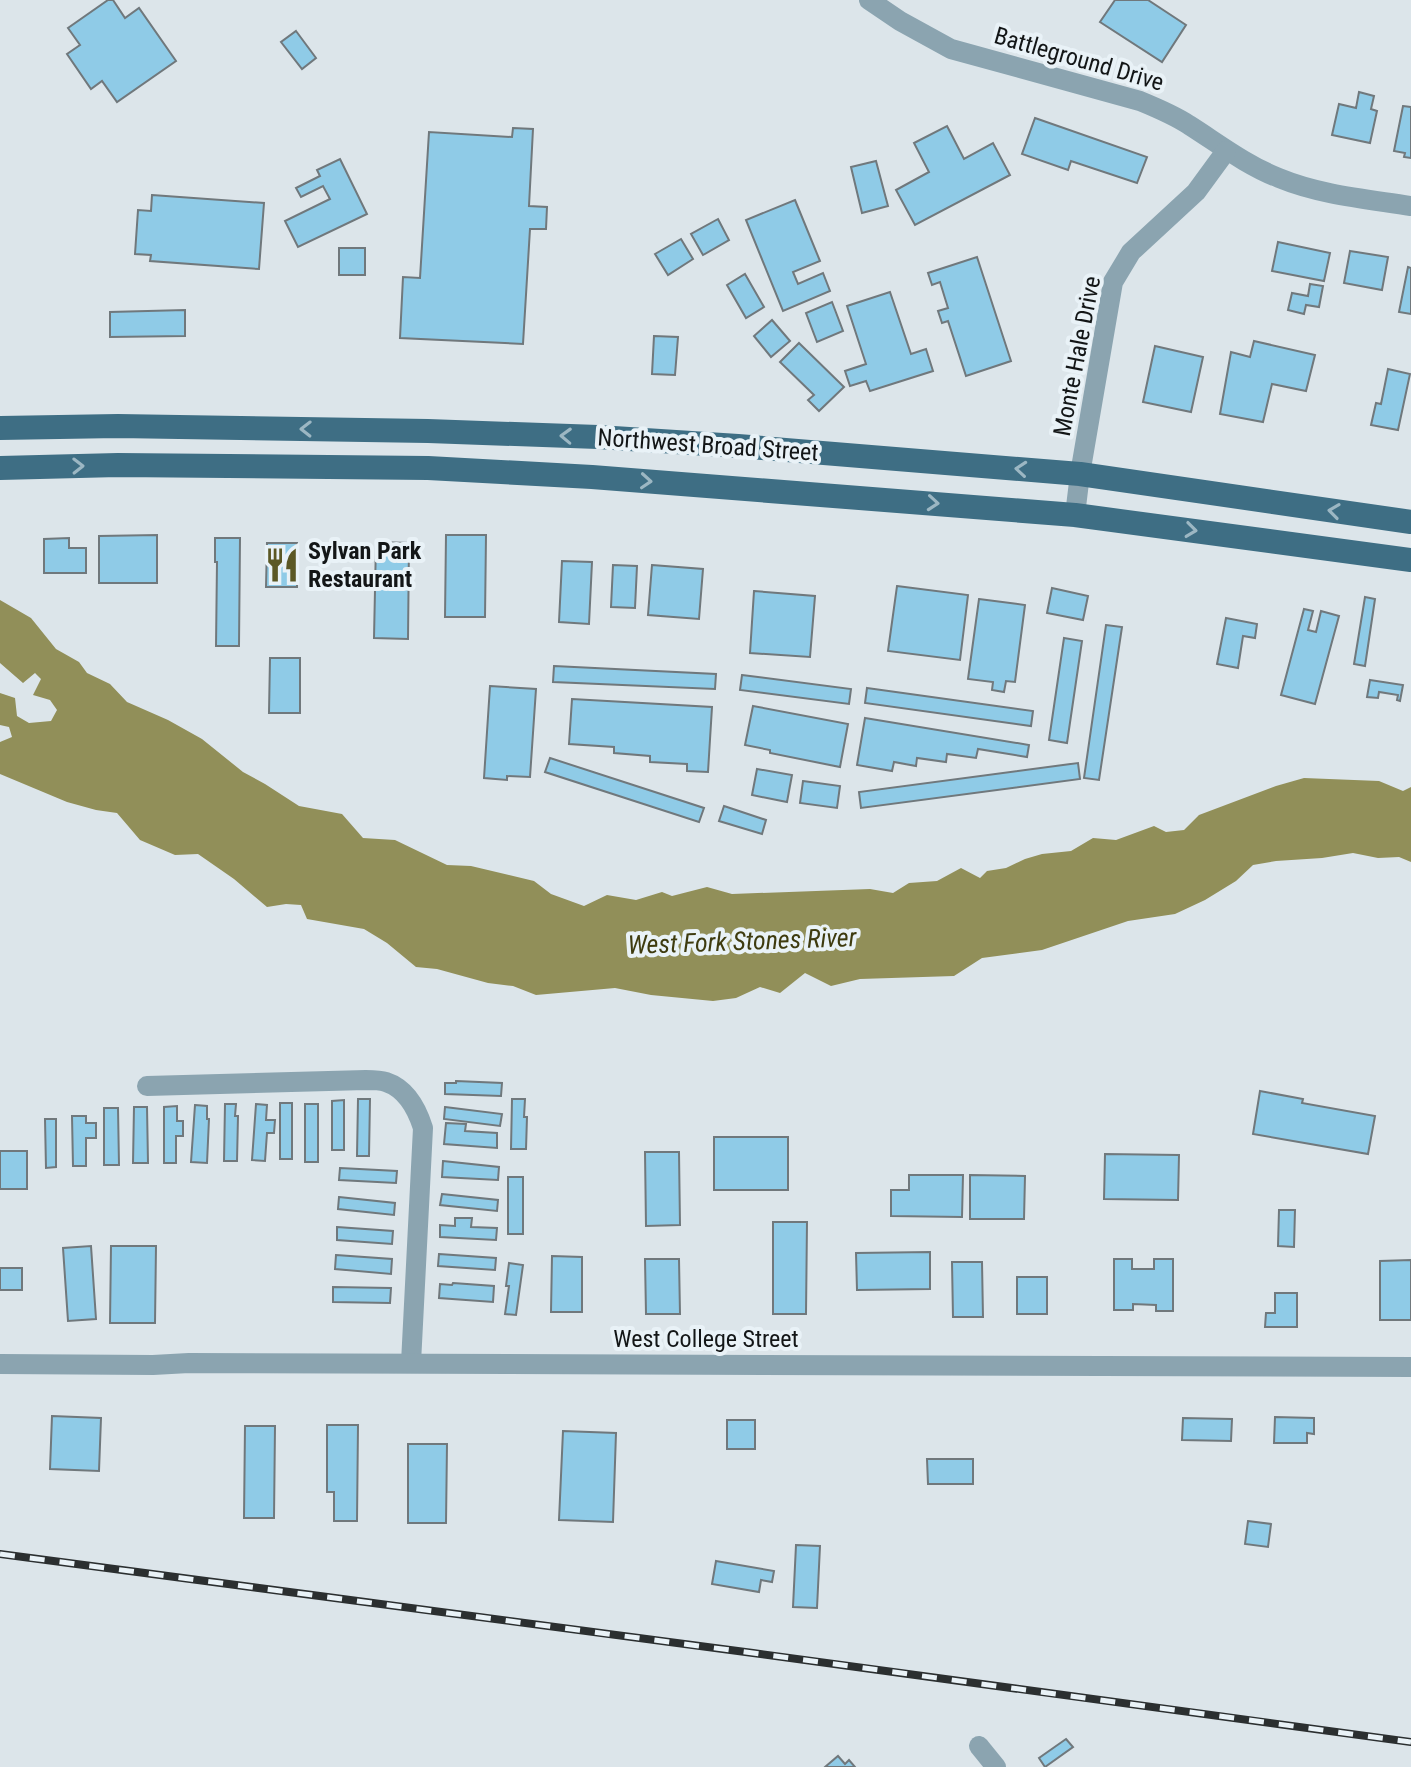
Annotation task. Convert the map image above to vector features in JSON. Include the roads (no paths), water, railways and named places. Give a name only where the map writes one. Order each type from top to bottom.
[{"type":"main road","name":"Northwest Broad Street","points":[[0,428],[118,426],[428,431],[598,437],[785,449],[1080,474],[1411,522]]},
{"type":"main road","points":[[118,426],[118,465]]},
{"type":"main road","points":[[428,431],[428,468]]},
{"type":"main road","points":[[784,491],[785,449]]},
{"type":"main road","points":[[900,501],[904,459]]},
{"type":"main road","name":"Northwest Broad Street","points":[[0,468],[118,465],[428,468],[592,477],[1075,515],[1411,560]]},
{"type":"street","name":"Battleground Drive","points":[[869,0],[951,49],[1140,101],[1166,111],[1226,151],[1280,178],[1329,193],[1411,206]]},
{"type":"street","name":"Monte Hale Drive","points":[[1075,515],[1113,282],[1131,252],[1196,192],[1226,151]]},
{"type":"street","points":[[147,1086],[366,1080],[386,1082],[403,1092],[416,1106],[423,1128],[411,1363]]},
{"type":"street","name":"West College Street","points":[[0,1364],[1411,1367]]},
{"type":"street","points":[[979,1746],[996,1767]]},
{"type":"water","name":"West Fork Stones River","points":[[0,600],[31,618],[56,649],[79,662],[87,673],[110,684],[127,702],[202,739],[243,772],[299,806],[342,814],[363,838],[395,840],[447,865],[471,866],[534,881],[551,894],[584,906],[607,895],[636,900],[662,892],[672,896],[707,887],[732,894],[870,889],[893,893],[909,883],[937,881],[961,868],[980,878],[987,871],[1006,868],[1025,859],[1071,851],[1093,838],[1116,840],[1154,826],[1166,832],[1184,830],[1199,815],[1304,778],[1379,781],[1403,791],[1411,787],[1411,862],[1399,857],[1378,858],[1353,853],[1253,865],[1236,881],[1175,914],[1128,921],[1042,950],[982,958],[954,976],[860,979],[831,986],[805,973],[780,993],[760,987],[736,998],[713,1001],[615,988],[536,995],[513,986],[416,967],[364,929],[307,919],[301,905],[267,907],[198,854],[175,855],[140,840],[117,813],[67,802],[0,774],[0,742],[12,737],[9,727],[0,725],[0,693],[15,698],[17,716],[29,723],[51,721],[57,710],[50,700],[33,695],[41,679],[35,673],[23,683],[0,663]]},
{"type":"railway","points":[[0,1554],[1411,1742]]},
{"type":"place","name":"Sylvan Park Restaurant","points":[[282,565]]}]
